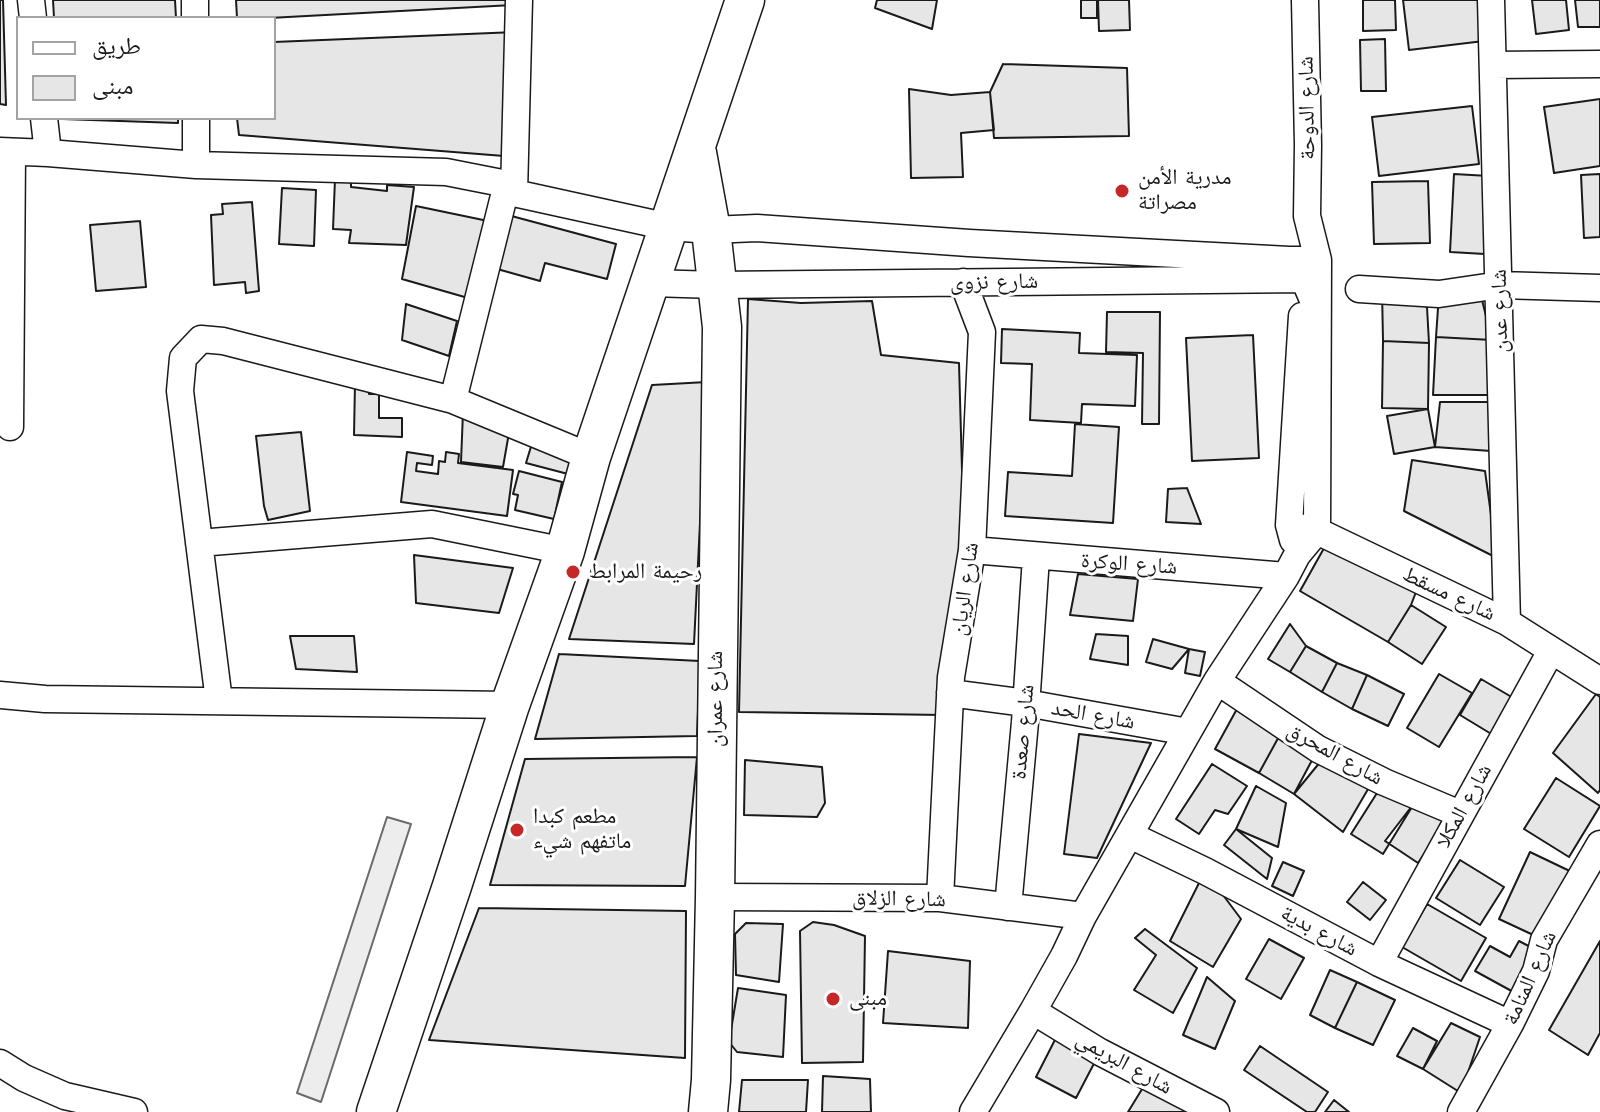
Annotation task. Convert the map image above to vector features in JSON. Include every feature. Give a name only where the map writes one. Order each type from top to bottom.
[{"type":"main road","points":[[376,1112],[510,705],[565,551],[591,457],[745,0]]},
{"type":"main road","name":"شارع عمران","points":[[696,148],[711,230],[722,327],[715,897],[708,1112]]},
{"type":"street","points":[[453,400],[510,189],[519,0]]},
{"type":"street","name":"شارع الدوحة","points":[[1304,266],[1308,145],[1305,0]]},
{"type":"street","name":"شارع عدن","points":[[1491,0],[1507,622]]},
{"type":"street","points":[[1493,65],[1600,64]]},
{"type":"street","points":[[44,120],[48,153]]},
{"type":"street","points":[[196,120],[196,165]]},
{"type":"street","points":[[6,152],[10,427]]},
{"type":"street","name":"شارع نزوى","points":[[6,152],[196,165],[446,172],[669,227],[711,230],[757,228],[1304,266]]},
{"type":"street","points":[[1304,266],[1359,289],[1439,294],[1500,285],[1600,288]]},
{"type":"street","points":[[973,1112],[1033,1011],[1083,916],[1217,681],[1317,531],[1318,311],[1304,266]]},
{"type":"street","points":[[1291,566],[1289,525],[1304,266]]},
{"type":"street","name":"شارع نزوى","points":[[650,283],[963,282],[1304,266]]},
{"type":"street","name":"شارع الريان","points":[[940,898],[951,677],[972,550],[982,332],[963,282]]},
{"type":"street","points":[[1318,311],[1359,289]]},
{"type":"street","points":[[219,701],[180,391],[183,358],[201,339],[223,341],[453,400],[591,457]]},
{"type":"street","points":[[199,543],[432,524],[565,551]]},
{"type":"street","name":"شارع مسقط","points":[[1289,525],[1317,531],[1507,622],[1600,681]]},
{"type":"street","name":"شارع الوكرة","points":[[972,550],[1036,557],[1291,566]]},
{"type":"street","name":"شارع صعدة","points":[[1008,907],[1036,557]]},
{"type":"street","name":"شارع المكلا","points":[[1379,963],[1551,651]]},
{"type":"street","name":"شارع المحرق","points":[[1217,681],[1318,749],[1384,782],[1460,814]]},
{"type":"street","name":"شارع الحد","points":[[950,693],[1026,703],[1188,732]]},
{"type":"street","points":[[0,695],[45,699],[510,705]]},
{"type":"street","name":"شارع بدية","points":[[1130,835],[1379,963],[1510,1024]]},
{"type":"street","name":"شارع المنامة","points":[[1461,1112],[1536,971],[1544,940],[1600,844]]},
{"type":"street","name":"شارع الزلاق","points":[[715,897],[940,898],[1083,916]]},
{"type":"street","name":"شارع البريمي","points":[[1033,1011],[1100,1052],[1216,1112]]},
{"type":"street","points":[[0,1063],[24,1078],[65,1096],[134,1112]]},
{"type":"shaded area","points":[[387,817],[411,824],[321,1102],[297,1093]]},
{"type":"building","points":[[0,0],[3,0],[6,105],[0,104]]},
{"type":"building","points":[[53,0],[175,0],[176,16],[54,16]]},
{"type":"building","points":[[236,0],[513,0],[513,5],[276,18],[237,16]]},
{"type":"building","points":[[877,0],[937,0],[932,29],[875,8]]},
{"type":"building","points":[[1081,0],[1097,0],[1097,18],[1081,18]]},
{"type":"building","points":[[1098,0],[1129,0],[1130,30],[1099,31]]},
{"type":"building","points":[[1363,0],[1395,0],[1396,30],[1363,31]]},
{"type":"building","points":[[1403,0],[1479,0],[1484,41],[1409,50]]},
{"type":"building","points":[[1532,0],[1566,0],[1569,30],[1536,34]]},
{"type":"building","points":[[1575,0],[1600,0],[1600,27],[1578,27]]},
{"type":"building","points":[[516,32],[504,156],[239,135],[237,120],[276,120],[276,42]]},
{"type":"building","points":[[1385,39],[1386,91],[1361,91],[1360,40]]},
{"type":"building","points":[[1003,64],[1127,68],[1129,136],[994,138],[990,92]]},
{"type":"building","points":[[909,89],[951,95],[990,92],[994,130],[961,133],[963,177],[911,178]]},
{"type":"building","points":[[1600,99],[1600,166],[1554,173],[1544,107]]},
{"type":"building","points":[[1472,106],[1479,164],[1379,176],[1372,117]]},
{"type":"building","points":[[91,120],[178,120],[178,123]]},
{"type":"building","points":[[1454,174],[1489,176],[1485,254],[1450,252]]},
{"type":"building","points":[[1600,174],[1600,237],[1584,238],[1581,175]]},
{"type":"building","points":[[335,179],[351,182],[351,187],[387,191],[387,185],[414,187],[406,245],[349,243],[351,230],[333,229]]},
{"type":"building","points":[[1428,181],[1430,243],[1374,244],[1372,182]]},
{"type":"building","points":[[282,188],[316,190],[314,246],[279,244]]},
{"type":"building","points":[[252,202],[259,291],[246,293],[245,282],[214,285],[211,215],[223,214],[222,204]]},
{"type":"building","points":[[416,206],[488,221],[468,298],[402,279]]},
{"type":"building","points":[[504,214],[616,244],[607,279],[545,263],[540,281],[490,267]]},
{"type":"building","points":[[140,221],[146,287],[96,291],[90,225]]},
{"type":"building","points":[[1382,290],[1427,307],[1429,343],[1383,341]]},
{"type":"building","points":[[1439,294],[1481,296],[1492,340],[1436,337]]},
{"type":"building","points":[[748,299],[801,303],[872,301],[881,355],[959,363],[963,506],[943,715],[739,712]]},
{"type":"building","points":[[406,304],[457,321],[449,356],[402,340]]},
{"type":"building","points":[[1107,312],[1160,312],[1159,424],[1142,424],[1143,353],[1106,352]]},
{"type":"building","points":[[1002,329],[1080,333],[1079,353],[1137,355],[1135,406],[1082,404],[1081,423],[1030,420],[1032,364],[1001,363]]},
{"type":"building","points":[[1253,335],[1259,458],[1192,461],[1186,338]]},
{"type":"building","points":[[1436,337],[1492,340],[1492,395],[1433,395]]},
{"type":"building","points":[[1383,341],[1429,343],[1428,409],[1382,408]]},
{"type":"building","points":[[707,382],[694,644],[569,639],[652,385]]},
{"type":"building","points":[[355,383],[369,384],[369,394],[379,394],[379,418],[402,418],[402,437],[354,435]]},
{"type":"building","points":[[1440,402],[1491,402],[1491,451],[1435,447]]},
{"type":"building","points":[[1428,409],[1435,447],[1394,454],[1387,416]]},
{"type":"building","points":[[463,412],[510,427],[503,467],[461,462]]},
{"type":"building","points":[[1075,424],[1119,427],[1113,523],[1005,516],[1008,472],[1072,476]]},
{"type":"building","points":[[301,432],[310,511],[268,520],[256,436]]},
{"type":"building","points":[[533,440],[574,452],[568,474],[526,463]]},
{"type":"building","points":[[407,452],[433,456],[432,465],[417,463],[416,471],[438,474],[439,461],[445,462],[446,452],[459,454],[458,463],[513,470],[507,516],[401,502]]},
{"type":"building","points":[[1412,460],[1485,471],[1497,558],[1404,511]]},
{"type":"building","points":[[519,471],[562,482],[554,519],[515,510],[518,495],[513,494]]},
{"type":"building","points":[[1187,488],[1201,524],[1166,522],[1168,489]]},
{"type":"building","points":[[1328,541],[1416,592],[1388,642],[1300,591]]},
{"type":"building","points":[[414,555],[513,568],[499,613],[416,603]]},
{"type":"building","points":[[1078,574],[1138,579],[1133,621],[1070,615]]},
{"type":"building","points":[[1411,605],[1446,627],[1422,664],[1388,642]]},
{"type":"building","points":[[1290,624],[1306,646],[1290,672],[1268,659]]},
{"type":"building","points":[[1096,634],[1128,636],[1128,665],[1090,659]]},
{"type":"building","points":[[290,636],[354,636],[357,672],[296,669]]},
{"type":"building","points":[[1153,639],[1189,649],[1172,669],[1146,662]]},
{"type":"building","points":[[1306,646],[1337,663],[1322,692],[1290,672]]},
{"type":"building","points":[[1189,649],[1205,652],[1200,676],[1185,673]]},
{"type":"building","points":[[559,654],[700,661],[697,736],[535,739]]},
{"type":"building","points":[[1337,663],[1367,675],[1352,709],[1322,692]]},
{"type":"building","points":[[1439,674],[1472,693],[1439,747],[1407,728]]},
{"type":"building","points":[[1367,675],[1404,694],[1388,726],[1352,709]]},
{"type":"building","points":[[1481,679],[1515,699],[1493,735],[1460,715]]},
{"type":"building","points":[[1596,694],[1600,697],[1598,793],[1553,753]]},
{"type":"building","points":[[1238,707],[1282,731],[1259,773],[1215,749]]},
{"type":"building","points":[[1282,731],[1318,749],[1294,794],[1259,773]]},
{"type":"building","points":[[1079,734],[1151,743],[1097,858],[1064,854]]},
{"type":"building","points":[[1325,756],[1371,784],[1343,832],[1294,794]]},
{"type":"building","points":[[697,757],[685,886],[490,885],[525,759]]},
{"type":"building","points":[[745,760],[822,767],[825,803],[817,817],[744,815]]},
{"type":"building","points":[[1212,764],[1247,786],[1228,814],[1215,810],[1199,834],[1176,819]]},
{"type":"building","points":[[1556,778],[1600,806],[1569,857],[1524,829]]},
{"type":"building","points":[[1384,782],[1415,802],[1383,854],[1351,834]]},
{"type":"building","points":[[1256,786],[1286,803],[1278,847],[1236,829]]},
{"type":"building","points":[[1415,802],[1449,817],[1418,863],[1385,841]]},
{"type":"building","points":[[1236,829],[1272,858],[1267,879],[1224,845]]},
{"type":"building","points":[[1530,852],[1576,874],[1544,940],[1499,919]]},
{"type":"building","points":[[1460,860],[1504,887],[1480,925],[1436,898]]},
{"type":"building","points":[[1283,862],[1304,871],[1293,896],[1272,886]]},
{"type":"building","points":[[1205,871],[1241,919],[1213,967],[1170,941]]},
{"type":"building","points":[[1363,882],[1386,900],[1370,920],[1347,902]]},
{"type":"building","points":[[1427,904],[1486,938],[1461,981],[1402,947]]},
{"type":"building","points":[[479,908],[686,911],[685,1058],[429,1040]]},
{"type":"building","name":"مبنى","points":[[813,922],[834,925],[865,936],[863,1062],[802,1063],[800,931]]},
{"type":"building","points":[[746,923],[783,924],[779,982],[736,975],[735,934]]},
{"type":"building","points":[[1145,929],[1197,968],[1173,1013],[1134,990],[1156,955],[1135,938]]},
{"type":"building","points":[[1269,939],[1304,958],[1281,999],[1246,979]]},
{"type":"building","points":[[1519,941],[1540,952],[1517,994],[1475,971],[1490,946],[1510,957]]},
{"type":"building","points":[[1600,941],[1600,1033],[1588,1055],[1549,1030]]},
{"type":"building","name":"مبنى","points":[[888,951],[970,961],[968,1028],[883,1023]]},
{"type":"building","points":[[1330,970],[1357,982],[1335,1028],[1310,1015]]},
{"type":"building","points":[[1207,977],[1235,1001],[1215,1049],[1183,1035]]},
{"type":"building","points":[[1357,982],[1395,1000],[1373,1045],[1335,1028]]},
{"type":"building","name":"مبنى","points":[[738,988],[786,995],[783,1057],[737,1052],[729,1042]]},
{"type":"building","points":[[1451,1023],[1480,1037],[1461,1093],[1423,1069]]},
{"type":"building","points":[[1413,1028],[1437,1041],[1423,1069],[1397,1056]]},
{"type":"building","points":[[1060,1030],[1100,1052],[1076,1098],[1036,1077]]},
{"type":"building","points":[[1260,1046],[1328,1092],[1315,1112],[1307,1112],[1244,1070]]},
{"type":"building","name":"مبنى","points":[[823,1076],[870,1079],[871,1112],[822,1112]]},
{"type":"building","points":[[742,1080],[808,1080],[806,1112],[739,1112]]},
{"type":"building","points":[[1147,1081],[1188,1106],[1184,1112],[1128,1112]]},
{"type":"building","points":[[1334,1100],[1349,1112],[1325,1112]]},
{"type":"place","name":"مدرية الأمن مصراتة","points":[[1122,191]]},
{"type":"place","name":"رحيمة المرابط","points":[[573,572]]},
{"type":"place","name":"مطعم كبدا ماتفهم شيء","points":[[517,830]]},
{"type":"place","name":"مبنى","points":[[833,999]]}]
